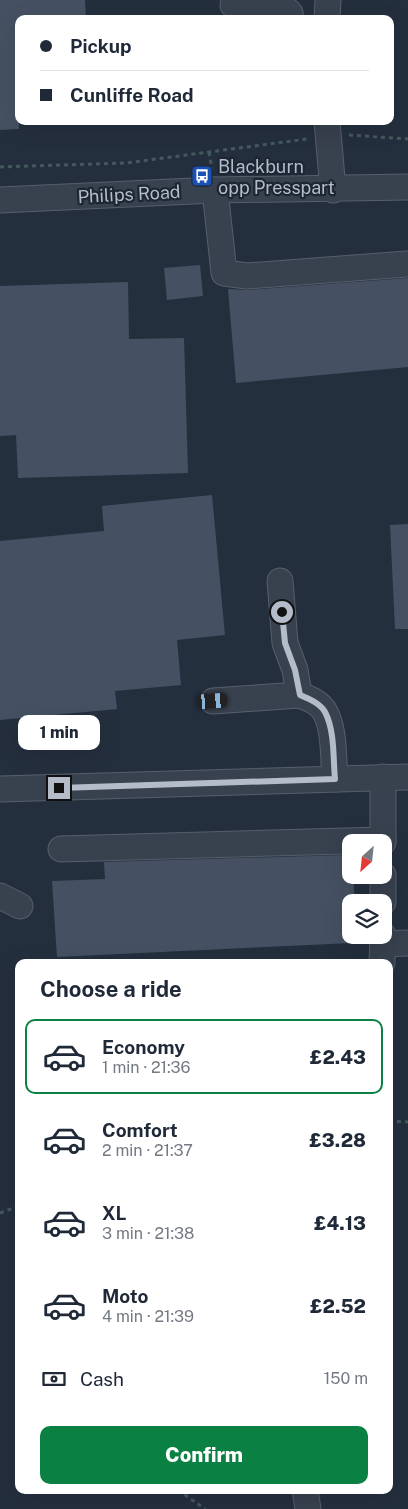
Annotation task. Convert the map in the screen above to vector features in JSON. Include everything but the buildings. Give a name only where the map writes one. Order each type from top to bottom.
[{"type":"street","points":[[327,15],[328,0]]},
{"type":"street","points":[[233,5],[280,4],[290,15]]},
{"type":"street","points":[[328,131],[332,190]]},
{"type":"street","name":"Philips Road","points":[[0,200],[215,190],[332,190],[408,186]]},
{"type":"street","points":[[215,190],[224,273],[247,276],[407,264]]},
{"type":"street","points":[[280,581],[285,643],[295,670],[300,695]]},
{"type":"street","points":[[213,701],[300,695],[313,700],[325,712],[330,730],[335,779]]},
{"type":"street","points":[[383,777],[383,834]]},
{"type":"street","points":[[0,789],[408,777]]},
{"type":"street","points":[[61,849],[342,842]]},
{"type":"street","points":[[383,947],[408,943]]},
{"type":"street","points":[[306,1494],[308,1509]]},
{"type":"path","points":[[0,167],[126,163],[328,131],[408,140]]},
{"type":"path","points":[[393,1121],[408,1122]]},
{"type":"path","points":[[0,1212],[15,1207]]},
{"type":"path","points":[[183,1494],[204,1509]]},
{"type":"place","name":"Blackburn opp Presspart","points":[[202,176]]},
{"type":"route","points":[[59,788],[335,779],[330,730],[325,712],[313,700],[300,695],[295,670],[285,643],[282,612]]}]
